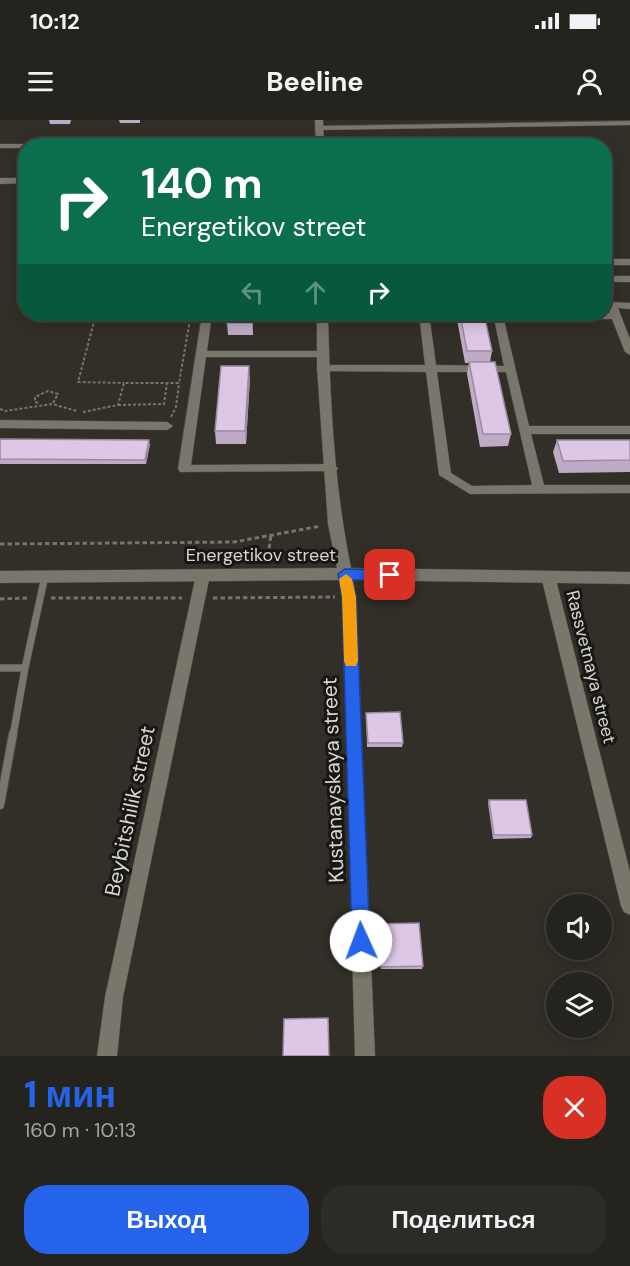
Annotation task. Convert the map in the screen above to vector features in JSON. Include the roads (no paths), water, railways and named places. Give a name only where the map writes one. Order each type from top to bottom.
[{"type":"main road","points":[[322,321],[323,368],[335,524],[345,574]]},
{"type":"main road","name":"Energetikov street","points":[[0,578],[345,574],[630,578]]},
{"type":"street","points":[[319,124],[630,123]]},
{"type":"street","points":[[1,149],[18,147]]},
{"type":"street","points":[[0,181],[18,180]]},
{"type":"street","points":[[612,262],[630,262]]},
{"type":"street","points":[[612,279],[630,279]]},
{"type":"street","points":[[630,306],[612,306],[630,352]]},
{"type":"street","points":[[206,321],[184,469],[332,468]]},
{"type":"street","points":[[425,321],[445,475],[470,490],[630,489]]},
{"type":"street","points":[[499,321],[539,491]]},
{"type":"street","points":[[201,354],[323,354]]},
{"type":"street","points":[[323,368],[511,369]]},
{"type":"street","points":[[0,424],[167,426]]},
{"type":"street","points":[[525,430],[630,430]]},
{"type":"street","name":"Kustanayskaya street","points":[[345,574],[349,597],[365,1056]]},
{"type":"street","name":"Beybitshilik street","points":[[107,1056],[114,996],[203,575]]},
{"type":"street","name":"Rassvetnaya street","points":[[548,576],[630,906]]},
{"type":"lane","points":[[0,805],[25,668],[45,576]]},
{"type":"lane","points":[[0,668],[25,668]]}]
